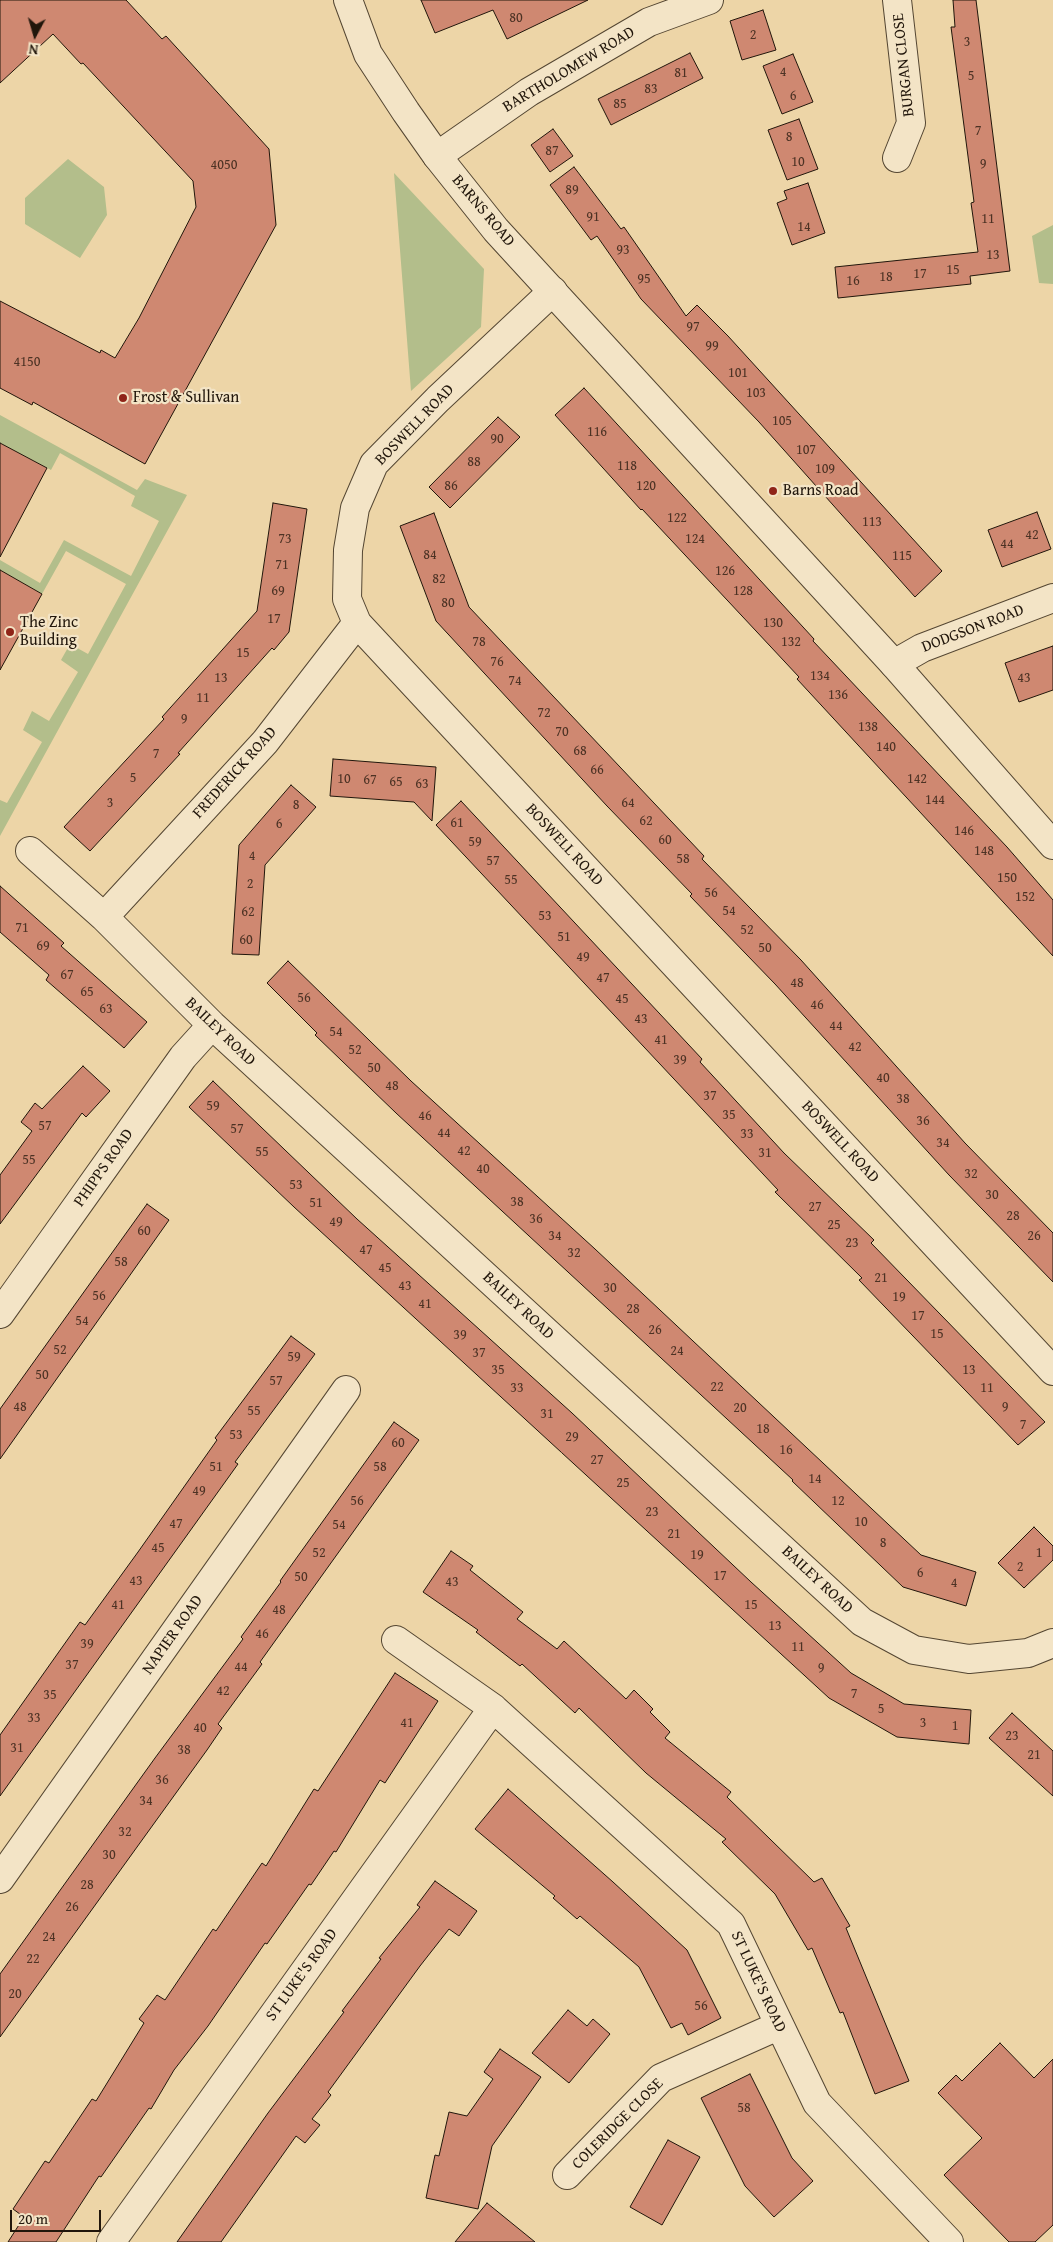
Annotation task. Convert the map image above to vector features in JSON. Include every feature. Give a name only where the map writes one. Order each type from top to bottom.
[{"type":"street","name":"BARNS ROAD","points":[[348,0],[368,54],[437,156],[496,230],[894,664],[1053,845]]},
{"type":"street","name":"BARTHOLOMEW ROAD","points":[[437,156],[529,92],[648,22],[710,0]]},
{"type":"street","name":"BURGAN CLOSE","points":[[897,0],[911,123],[897,158]]},
{"type":"street","name":"BOSWELL ROAD","points":[[553,291],[438,399],[374,464],[355,508],[348,550],[348,599],[357,623],[1053,1371]]},
{"type":"street","name":"DODGSON ROAD","points":[[894,664],[922,648],[1053,598]]},
{"type":"street","name":"FREDERICK ROAD","points":[[104,917],[265,742],[357,623]]},
{"type":"street","name":"BAILEY ROAD","points":[[30,851],[104,917],[212,1025],[862,1622],[914,1650],[969,1659],[1028,1653],[1053,1643]]},
{"type":"street","name":"PHIPPS ROAD","points":[[0,1314],[183,1057],[212,1025]]},
{"type":"street","name":"NAPIER ROAD","points":[[0,1879],[346,1390]]},
{"type":"street","name":"ST LUKE'S ROAD","points":[[396,1640],[493,1708],[731,1924],[778,2026],[817,2103],[949,2242]]},
{"type":"street","name":"ST LUKE'S ROAD","points":[[111,2242],[493,1708]]},
{"type":"street","name":"COLERIDGE CLOSE","points":[[568,2175],[661,2078],[778,2026]]},
{"type":"green space","points":[[68,159],[104,187],[107,215],[80,258],[25,224],[25,198]]},
{"type":"green space","points":[[394,173],[484,269],[481,327],[411,391]]},
{"type":"green space","points":[[1053,225],[1053,284],[1039,283],[1032,236]]},
{"type":"green space","points":[[0,415],[137,490],[145,479],[187,495],[0,836],[0,800],[7,803],[42,742],[23,730],[32,711],[49,721],[78,672],[61,660],[70,644],[88,654],[126,584],[66,551],[42,594],[0,570],[0,560],[40,583],[64,540],[131,576],[159,521],[131,506],[135,496],[60,453],[51,470],[0,443]]},
{"type":"building","points":[[0,0],[126,0],[162,39],[166,36],[269,149],[276,225],[145,464],[33,402],[32,405],[0,388],[0,301],[100,353],[101,350],[115,358],[139,318],[196,207],[193,181],[83,63],[81,64],[53,34],[0,83]]},
{"type":"building","points":[[421,0],[588,0],[507,39],[493,10],[435,33]]},
{"type":"building","points":[[953,0],[976,0],[1010,271],[970,276],[971,284],[838,298],[835,267],[978,252],[971,203],[974,202],[951,27],[955,27]]},
{"type":"building","points":[[763,10],[776,50],[742,60],[730,21]]},
{"type":"building","points":[[690,53],[703,78],[611,125],[598,99]]},
{"type":"building","points":[[793,54],[813,102],[782,114],[763,66]]},
{"type":"building","points":[[799,119],[818,169],[787,180],[768,130]]},
{"type":"building","points":[[553,129],[573,156],[550,172],[531,145]]},
{"type":"building","points":[[574,167],[621,229],[624,227],[686,316],[697,305],[728,336],[942,571],[915,597],[759,422],[641,299],[597,236],[591,240],[550,185]]},
{"type":"building","points":[[808,183],[825,233],[792,245],[777,203],[787,199],[784,191]]},
{"type":"building","points":[[584,388],[814,639],[813,641],[1007,847],[1053,900],[1053,956],[797,679],[799,677],[641,510],[555,415]]},
{"type":"building","points":[[498,417],[520,437],[450,508],[429,487]]},
{"type":"building","points":[[0,443],[47,468],[0,557]]},
{"type":"building","points":[[273,503],[307,509],[289,632],[274,650],[272,648],[178,753],[180,754],[90,851],[64,827],[164,719],[162,717],[257,611]]},
{"type":"building","points":[[1037,512],[1051,549],[1002,567],[988,530]]},
{"type":"building","points":[[434,513],[469,607],[704,856],[702,859],[801,960],[965,1143],[1053,1233],[1053,1282],[949,1175],[775,984],[690,896],[692,894],[607,806],[436,621],[400,526]]},
{"type":"building","name":"The Zinc Building","points":[[0,570],[42,594],[0,670]]},
{"type":"building","points":[[1053,646],[1053,690],[1019,702],[1005,663]]},
{"type":"building","points":[[333,759],[436,767],[432,821],[414,802],[330,796]]},
{"type":"building","points":[[291,785],[316,807],[265,865],[259,955],[232,954],[239,845]]},
{"type":"building","points":[[461,801],[702,1059],[700,1062],[784,1153],[874,1240],[871,1243],[1045,1422],[1018,1445],[859,1280],[862,1278],[775,1192],[778,1190],[436,825]]},
{"type":"building","points":[[0,886],[64,943],[61,946],[147,1022],[124,1048],[46,980],[49,975],[0,932]]},
{"type":"building","points":[[288,961],[411,1081],[595,1249],[921,1555],[976,1572],[966,1606],[903,1587],[793,1480],[396,1113],[315,1035],[317,1033],[267,983]]},
{"type":"building","points":[[83,1066],[110,1091],[86,1117],[82,1113],[0,1224],[0,1175],[32,1131],[21,1122],[35,1103],[42,1109]]},
{"type":"building","points":[[213,1081],[357,1219],[572,1413],[751,1582],[851,1673],[904,1704],[971,1710],[969,1744],[897,1737],[829,1698],[294,1207],[189,1107]]},
{"type":"building","points":[[147,1204],[169,1220],[0,1459],[0,1409]]},
{"type":"building","points":[[291,1336],[315,1354],[235,1462],[238,1464],[0,1796],[0,1735],[80,1622],[85,1625],[217,1440],[215,1438]]},
{"type":"building","points":[[394,1422],[419,1440],[260,1662],[262,1664],[218,1724],[222,1728],[207,1750],[0,2037],[0,1974],[243,1639],[241,1637]]},
{"type":"building","points":[[1034,1527],[1053,1546],[1053,1560],[1024,1588],[998,1563]]},
{"type":"building","points":[[451,1551],[473,1566],[470,1570],[523,1612],[517,1619],[557,1649],[564,1641],[626,1699],[634,1690],[653,1709],[650,1712],[670,1732],[665,1738],[731,1792],[727,1797],[814,1882],[822,1878],[850,1926],[846,1928],[909,2081],[875,2094],[843,2012],[840,2013],[812,1948],[808,1950],[775,1894],[722,1842],[726,1839],[646,1773],[579,1708],[575,1713],[522,1664],[520,1666],[476,1632],[478,1630],[423,1592]]},
{"type":"building","points":[[395,1673],[438,1701],[385,1783],[380,1780],[336,1852],[334,1851],[311,1885],[309,1884],[267,1944],[265,1943],[208,2026],[174,2070],[151,2109],[149,2108],[101,2177],[99,2176],[56,2242],[8,2242],[24,2217],[13,2209],[45,2161],[49,2163],[92,2099],[96,2101],[144,2023],[139,2019],[157,1995],[165,2000],[213,1929],[216,1931],[262,1863],[266,1866],[314,1789],[318,1791]]},
{"type":"building","points":[[1012,1713],[1053,1751],[1053,1796],[989,1738]]},
{"type":"building","points":[[508,1789],[687,1950],[721,2018],[688,2035],[682,2023],[671,2028],[639,1967],[580,1916],[577,1919],[553,1898],[555,1896],[475,1829]]},
{"type":"building","points":[[435,1881],[477,1911],[459,1936],[449,1929],[420,1966],[328,2092],[331,2095],[312,2119],[320,2125],[305,2143],[296,2136],[221,2242],[177,2242],[268,2113],[344,2012],[342,2011],[381,1959],[379,1958],[420,1907],[417,1905]]},
{"type":"building","points":[[568,2010],[587,2026],[593,2019],[610,2034],[569,2083],[532,2053]]},
{"type":"building","points":[[1000,2043],[1034,2078],[1053,2059],[1053,2225],[1035,2242],[1009,2242],[944,2175],[982,2138],[938,2093],[956,2075],[962,2081]]},
{"type":"building","points":[[500,2049],[541,2077],[492,2146],[478,2209],[426,2198],[435,2155],[439,2156],[449,2112],[467,2116],[493,2079],[484,2072]]},
{"type":"building","points":[[750,2074],[792,2158],[813,2181],[774,2217],[745,2186],[701,2098]]},
{"type":"building","points":[[668,2140],[700,2157],[662,2225],[630,2207]]},
{"type":"building","points":[[487,2203],[535,2242],[455,2242]]},
{"type":"place","name":"Frost & Sullivan","points":[[123,398]]},
{"type":"place","name":"Barns Road","points":[[773,491]]},
{"type":"place","name":"The Zinc Building","points":[[10,632]]}]
